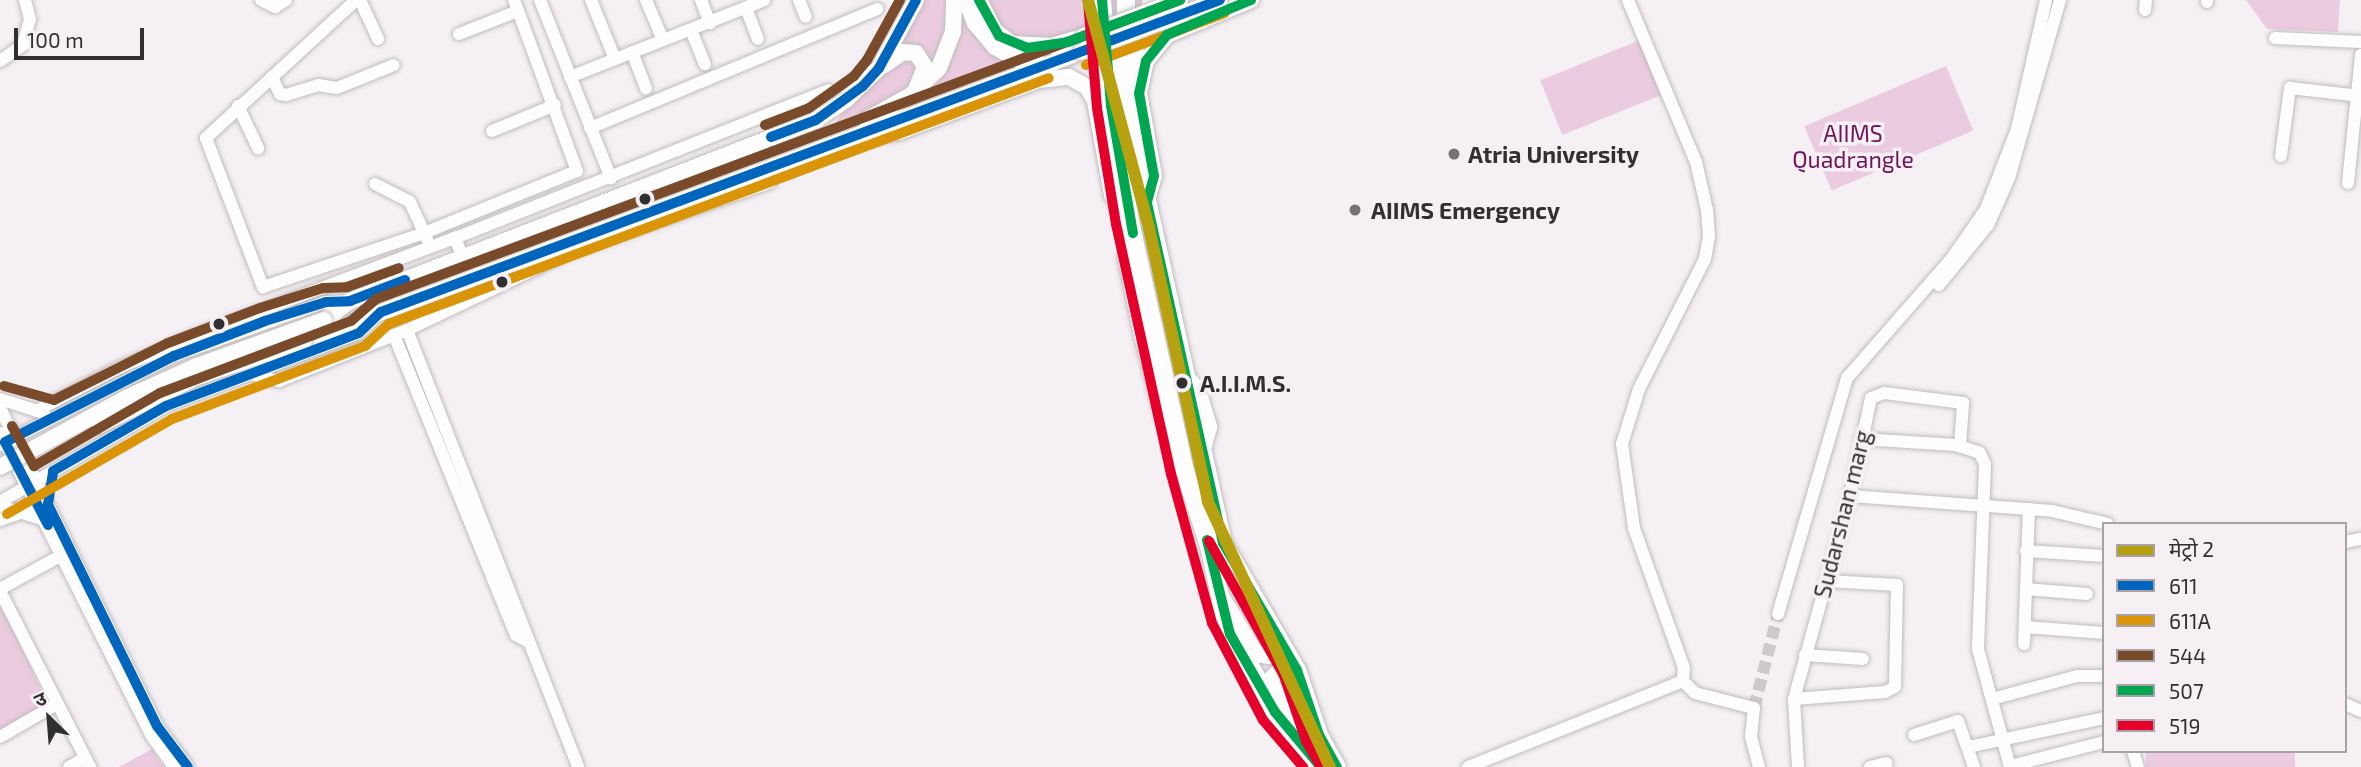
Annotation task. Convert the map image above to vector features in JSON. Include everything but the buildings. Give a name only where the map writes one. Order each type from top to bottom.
[{"type":"highway","points":[[1102,0],[1111,106],[1130,221],[1175,423],[1227,626],[1255,681],[1275,712],[1299,736],[1321,767]]},
{"type":"highway","points":[[1126,0],[1125,102],[1201,456],[1223,543],[1247,587],[1268,614],[1297,670],[1319,735],[1337,767]]},
{"type":"main road","points":[[879,68],[916,0]]},
{"type":"main road","points":[[823,144],[911,95],[945,57],[953,32],[954,0]]},
{"type":"main road","points":[[967,0],[975,23],[995,47],[1022,62],[1044,65]]},
{"type":"main road","points":[[979,0],[999,36],[1012,44],[1035,47],[1068,42],[1180,0]]},
{"type":"main road","points":[[1125,102],[1131,60],[1151,0]]},
{"type":"main road","points":[[0,479],[195,379],[304,341],[823,144],[1220,0]]},
{"type":"main road","points":[[1147,203],[1154,176],[1139,93],[1146,61],[1167,35],[1251,0]]},
{"type":"main road","points":[[0,467],[128,397],[197,366],[324,320],[350,301],[816,120],[847,99],[879,68],[903,52],[919,56],[925,71],[911,95]]},
{"type":"main road","points":[[823,144],[899,132],[1039,80],[1069,77],[1087,88],[1096,101],[1112,195],[1130,221]]},
{"type":"main road","points":[[1220,595],[1253,651],[1269,656],[1277,641],[1247,587]]},
{"type":"main road","points":[[1299,736],[1270,685],[1274,672],[1282,668],[1295,673],[1319,735]]},
{"type":"street","points":[[0,61],[17,51],[28,33],[25,0]]},
{"type":"street","points":[[261,0],[275,6],[286,0]]},
{"type":"street","points":[[378,39],[358,0],[209,132],[207,144],[263,287],[424,233],[575,174],[577,164],[516,5],[459,34]]},
{"type":"street","points":[[540,0],[611,178]]},
{"type":"street","points":[[592,0],[615,59]]},
{"type":"street","points":[[646,0],[663,40]]},
{"type":"street","points":[[701,0],[710,23]]},
{"type":"street","points":[[570,77],[764,0]]},
{"type":"street","points":[[799,0],[806,17]]},
{"type":"street","points":[[1628,0],[1696,162],[1707,210],[1709,237],[1704,259],[1640,389],[1622,444],[1627,500],[1652,586],[1684,668],[1683,681],[1695,693],[1754,708],[1751,737],[1759,767]]},
{"type":"street","points":[[1778,614],[1847,378],[1952,258],[1986,209],[2017,129],[2046,0]]},
{"type":"street","points":[[1845,389],[1988,225],[2017,159],[2060,0]]},
{"type":"street","points":[[749,4],[758,39]]},
{"type":"street","points":[[590,128],[877,9]]},
{"type":"street","points":[[691,30],[705,64]]},
{"type":"street","points":[[531,46],[554,36]]},
{"type":"street","points":[[2275,38],[2361,42]]},
{"type":"street","points":[[632,52],[646,88]]},
{"type":"street","points":[[2348,183],[2359,96],[2361,55]]},
{"type":"street","points":[[272,77],[280,94],[286,95],[318,85],[341,88],[394,65]]},
{"type":"street","points":[[2281,156],[2290,88],[2359,96]]},
{"type":"street","points":[[5,439],[174,356],[264,316],[430,247],[829,90]]},
{"type":"street","points":[[492,131],[555,105]]},
{"type":"street","points":[[238,106],[258,148]]},
{"type":"street","points":[[250,374],[279,381],[407,330],[575,250],[771,182]]},
{"type":"street","points":[[375,184],[410,202],[430,247]]},
{"type":"street","points":[[455,238],[463,258]]},
{"type":"street","points":[[36,411],[119,368],[264,316],[326,302],[350,301]]},
{"type":"street","points":[[0,504],[33,482],[166,406],[359,333],[381,312]]},
{"type":"street","points":[[407,330],[527,628],[527,641],[578,767]]},
{"type":"street","points":[[394,335],[516,635],[527,641]]},
{"type":"street","name":"Sudarshan marg","points":[[1798,767],[1794,699],[1850,496],[1871,398],[1884,393],[1963,402],[1960,447]]},
{"type":"street","points":[[97,394],[89,419],[100,432],[116,435]]},
{"type":"street","points":[[0,399],[55,415]]},
{"type":"street","points":[[0,408],[5,439],[48,504],[68,552],[157,726],[181,766]]},
{"type":"street","points":[[1861,439],[1960,447],[1980,453],[1984,464],[1986,509],[1978,649],[2010,766],[2102,743]]},
{"type":"street","points":[[48,504],[53,471]]},
{"type":"street","points":[[33,482],[45,520],[68,552]]},
{"type":"street","points":[[1850,496],[1986,509],[2029,509],[2102,523]]},
{"type":"street","points":[[0,504],[26,511],[45,520]]},
{"type":"street","points":[[2024,644],[2029,509]]},
{"type":"street","points":[[0,520],[26,511]]},
{"type":"street","points":[[2026,551],[2102,556]]},
{"type":"street","points":[[68,552],[0,590],[87,762],[69,767]]},
{"type":"street","points":[[1794,699],[1885,692],[1895,687],[1897,585],[1827,581]]},
{"type":"street","points":[[2026,589],[2087,594]]},
{"type":"street","points":[[2025,627],[2102,633]]},
{"type":"street","points":[[1805,655],[1863,659]]},
{"type":"street","points":[[1992,699],[2077,676],[2102,676]]},
{"type":"street","points":[[1468,767],[1683,681]]},
{"type":"street","points":[[0,737],[57,704]]},
{"type":"street","points":[[1968,747],[2102,718]]},
{"type":"street","points":[[1914,735],[1958,721],[1974,767]]},
{"type":"street","points":[[1870,767],[1887,763]]},
{"type":"green space","points":[[903,0],[1171,0],[955,87],[835,125]]},
{"type":"green space","points":[[2246,0],[2340,0],[2338,32],[2267,29]]},
{"type":"green space","points":[[1645,38],[1667,93],[1562,135],[1540,80]]},
{"type":"green space","name":"AIIMS Quadrangle","points":[[1946,66],[1973,130],[1832,191],[1804,126]]},
{"type":"green space","points":[[0,601],[47,703],[0,734]]},
{"type":"green space","points":[[152,749],[164,767],[119,767]]},
{"type":"green space","points":[[2146,753],[2295,753],[2295,767],[2146,767]]},
{"type":"tunnel","points":[[1754,708],[1778,614]]},
{"type":"metro line","name":"2","points":[[1088,0],[1149,228],[1208,502],[1330,767]]},
{"type":"transit line","name":"544","points":[[765,125],[809,108],[854,76],[867,60],[900,0]]},
{"type":"transit line","name":"611","points":[[771,137],[816,120],[863,86],[879,68],[916,0]]},
{"type":"transit line","name":"507","points":[[979,0],[999,36],[1027,48],[1068,42],[1180,0]]},
{"type":"transit line","name":"507","points":[[1102,0],[1111,106],[1133,233]]},
{"type":"transit line","name":"544","points":[[12,426],[34,466],[160,393],[351,321],[376,299],[1180,0]]},
{"type":"transit line","name":"611","points":[[188,767],[157,726],[48,504],[53,471],[166,406],[359,333],[381,312],[1220,0]]},
{"type":"transit line","name":"507","points":[[1251,0],[1167,35],[1146,61],[1139,93],[1154,176],[1147,203],[1223,543],[1297,670],[1319,735],[1337,767]]},
{"type":"transit line","name":"519","points":[[1088,1],[1097,108],[1116,224],[1171,474],[1212,623],[1263,720],[1303,767]]},
{"type":"transit line","name":"611A","points":[[1086,65],[1225,13]]},
{"type":"transit line","name":"611A","points":[[7,514],[172,419],[365,346],[389,324],[1049,78]]},
{"type":"transit line","name":"544","points":[[4,386],[54,400],[168,343],[260,308],[323,288],[347,287],[399,268]]},
{"type":"transit line","name":"611","points":[[48,525],[5,442],[174,356],[265,321],[326,302],[350,301],[405,280]]},
{"type":"transit line","name":"507","points":[[1207,540],[1230,634],[1275,712],[1320,766]]},
{"type":"transit line","name":"519","points":[[1209,541],[1284,676],[1306,741],[1321,767]]},
{"type":"place","name":"Atria University","points":[[1454,154]]},
{"type":"place","name":"AIIMS Emergency","points":[[1355,210]]},
{"type":"place","name":"A.I.I.M.S.","points":[[1182,383]]}]
